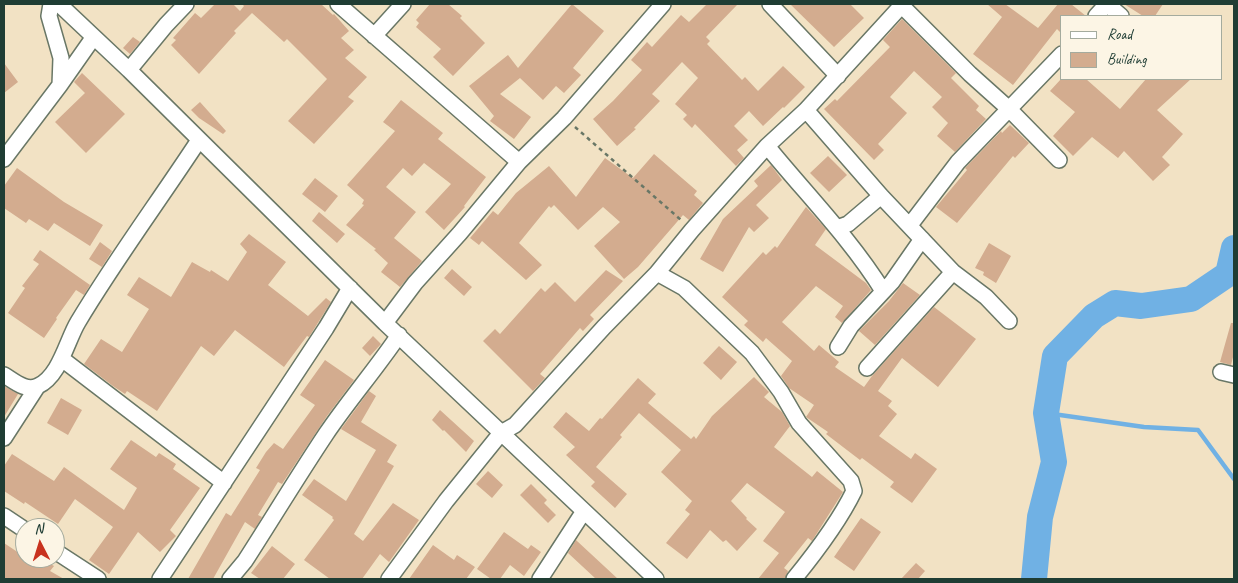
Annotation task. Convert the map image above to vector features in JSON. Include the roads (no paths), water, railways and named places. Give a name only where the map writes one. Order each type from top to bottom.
[{"type":"street","points":[[51,4],[50,16],[60,58],[60,85]]},
{"type":"street","points":[[59,4],[129,70],[385,323],[656,579]]},
{"type":"street","points":[[129,70],[186,4]]},
{"type":"street","points":[[338,4],[520,162]]},
{"type":"street","points":[[374,36],[404,4]]},
{"type":"street","points":[[385,323],[416,283],[520,162],[564,118],[663,4]]},
{"type":"street","points":[[770,4],[838,76]]},
{"type":"street","points":[[1097,15],[1107,4],[1120,15]]},
{"type":"street","points":[[390,579],[446,501],[501,432],[515,425],[604,327],[657,273],[692,230],[767,146],[806,110],[902,5],[970,74],[1010,109],[1059,160]]},
{"type":"street","points":[[4,158],[93,38]]},
{"type":"street","points":[[910,224],[958,162],[1060,56]]},
{"type":"street","points":[[806,110],[881,196],[910,224],[953,272],[986,297],[1009,321]]},
{"type":"street","points":[[4,438],[37,387],[46,381],[62,359],[76,324],[199,140]]},
{"type":"street","points":[[767,146],[837,228],[873,274],[883,291]]},
{"type":"street","points":[[837,228],[848,224],[881,196]]},
{"type":"street","points":[[838,347],[851,326],[883,291],[922,239]]},
{"type":"street","points":[[867,368],[953,272]]},
{"type":"street","points":[[657,273],[684,288],[752,353],[781,392],[799,423],[851,481],[854,491],[848,504],[811,559],[794,579]]},
{"type":"street","points":[[160,579],[326,328],[350,288]]},
{"type":"street","points":[[230,579],[245,561],[326,434],[368,376],[381,362],[399,335]]},
{"type":"street","points":[[62,359],[224,483]]},
{"type":"street","points":[[4,376],[25,388],[37,387]]},
{"type":"street","points":[[540,579],[584,511]]},
{"type":"street","points":[[4,516],[15,523]]},
{"type":"street","points":[[65,557],[98,579]]},
{"type":"waterway","points":[[1034,579],[1040,517],[1054,462],[1046,413],[1055,356],[1094,316],[1115,303],[1141,306],[1191,299],[1228,274],[1234,248]]},
{"type":"waterway","points":[[1046,413],[1144,427],[1198,430],[1234,479]]}]
